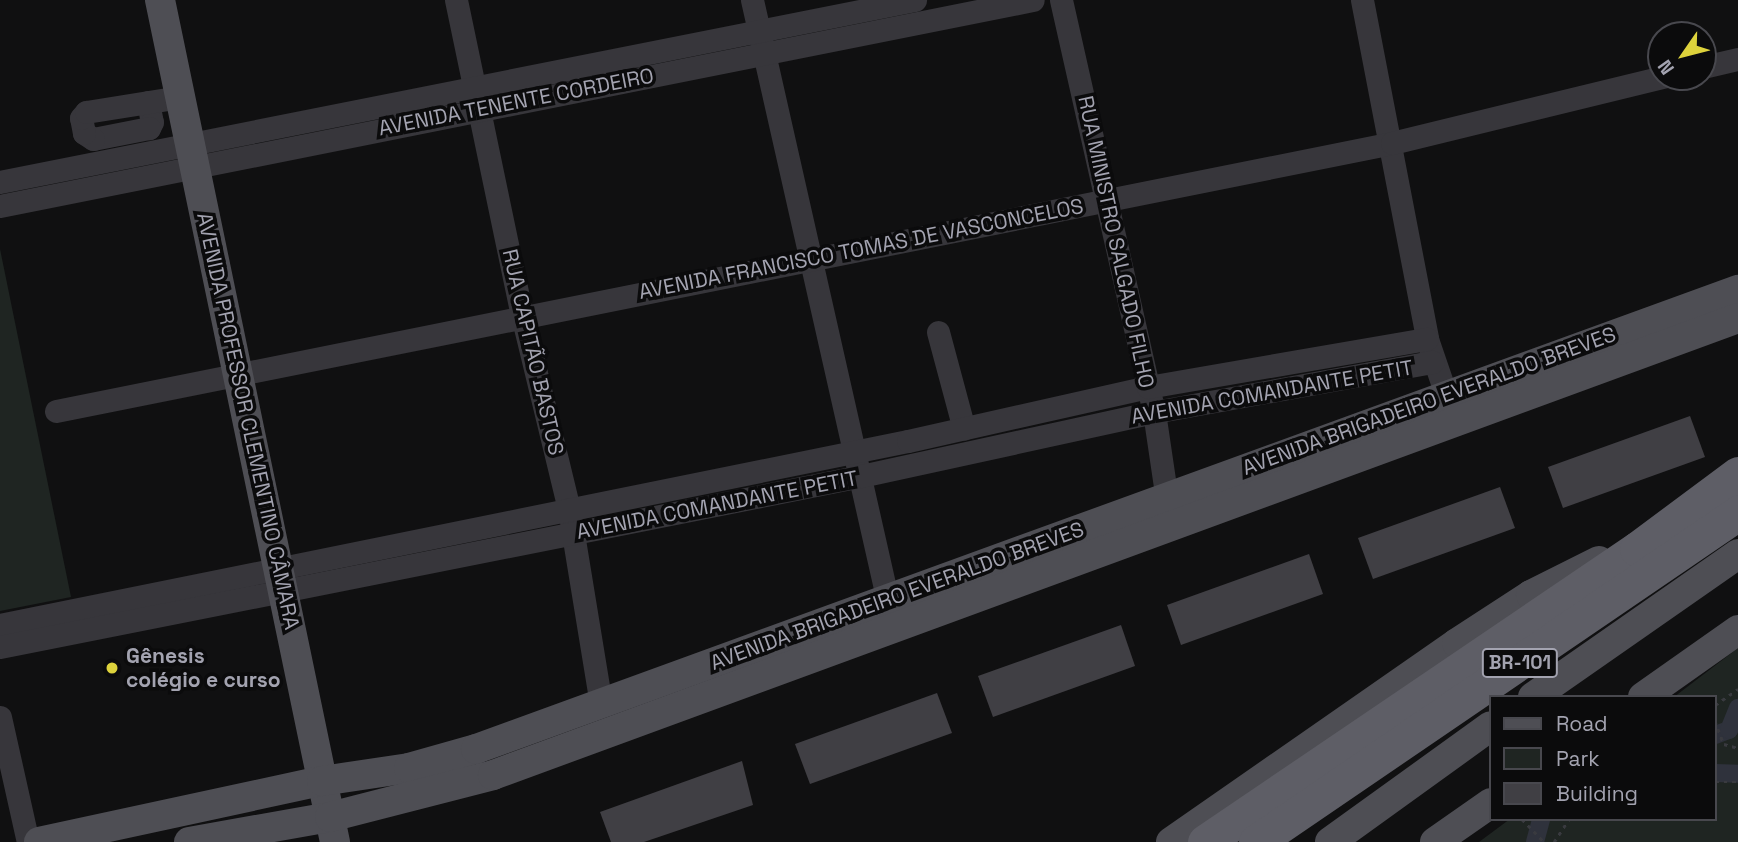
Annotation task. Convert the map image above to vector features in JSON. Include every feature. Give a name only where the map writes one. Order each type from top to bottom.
[{"type":"highway","name":"BR-101","points":[[1256,842],[1292,800],[1738,474]]},
{"type":"highway","name":"BR-101","points":[[1205,842],[1292,800],[1738,513]]},
{"type":"main road","name":"AVENIDA PROFESSOR CLEMENTINO CÂMARA","points":[[160,0],[241,376],[332,830]]},
{"type":"main road","name":"AVENIDA BRIGADEIRO EVERALDO BREVES","points":[[39,842],[322,781],[422,764],[891,613],[1171,527],[1738,290]]},
{"type":"main road","name":"AVENIDA BRIGADEIRO EVERALDO BREVES","points":[[189,842],[332,830],[493,775],[1166,498],[1738,318]]},
{"type":"main road","points":[[1171,842],[1531,595],[1586,566],[1637,549]]},
{"type":"main road","points":[[1536,695],[1738,554]]},
{"type":"main road","points":[[1646,695],[1738,630]]},
{"type":"main road","points":[[1330,842],[1490,727]]},
{"type":"main road","points":[[1435,842],[1490,804]]},
{"type":"street","name":"RUA CAPITÃO BASTOS","points":[[456,0],[522,314],[574,533],[601,705]]},
{"type":"street","points":[[752,0],[891,613]]},
{"type":"street","name":"AVENIDA TENENTE CORDEIRO","points":[[761,42],[915,0]]},
{"type":"street","name":"AVENIDA TENENTE CORDEIRO","points":[[0,206],[194,157],[478,98],[761,42],[1033,0]]},
{"type":"street","name":"RUA MINISTRO SALGADO FILHO","points":[[1061,0],[1109,201],[1154,412],[1171,527]]},
{"type":"street","points":[[1362,0],[1392,143],[1427,339],[1451,410]]},
{"type":"street","points":[[1717,64],[1738,59]]},
{"type":"street","name":"AVENIDA FRANCISCO TOMAS DE VASCONCELOS","points":[[56,411],[241,376],[522,314],[1109,201],[1392,143],[1647,81]]},
{"type":"street","points":[[148,102],[181,97]]},
{"type":"street","name":"AVENIDA TENENTE CORDEIRO","points":[[0,182],[194,157]]},
{"type":"street","points":[[938,332],[964,429]]},
{"type":"street","name":"AVENIDA COMANDANTE PETIT","points":[[0,647],[569,509],[964,429],[1148,387],[1427,339]]},
{"type":"street","name":"AVENIDA COMANDANTE PETIT","points":[[0,625],[574,533],[861,476],[1154,412],[1433,362]]},
{"type":"street","points":[[698,483],[703,507]]},
{"type":"street","points":[[0,717],[28,842]]},
{"type":"path","points":[[1717,704],[1738,689]]},
{"type":"path","points":[[1717,725],[1724,744],[1738,748]]},
{"type":"path","points":[[1717,782],[1738,782]]},
{"type":"path","points":[[1523,821],[1544,842]]},
{"type":"path","points":[[1554,842],[1568,821]]},
{"type":"green space","points":[[0,249],[71,597],[0,611]]},
{"type":"green space","points":[[1738,648],[1738,842],[1479,842],[1507,821],[1717,821],[1717,695],[1677,695]]},
{"type":"building","points":[[1690,416],[1705,457],[1563,508],[1548,467]]},
{"type":"building","points":[[1500,487],[1515,528],[1373,579],[1358,538]]},
{"type":"building","points":[[1309,554],[1323,594],[1181,645],[1167,605]]},
{"type":"building","points":[[1121,625],[1135,666],[993,717],[978,676]]},
{"type":"building","points":[[937,693],[952,733],[810,784],[795,744]]},
{"type":"building","points":[[742,761],[753,805],[644,842],[611,842],[600,812]]},
{"type":"waterway","points":[[1717,734],[1729,730],[1738,708]]},
{"type":"waterway","points":[[1717,773],[1738,774]]},
{"type":"waterway","points":[[1535,842],[1540,821]]},
{"type":"place","name":"Gênesis colégio e curso","points":[[112,668]]}]
